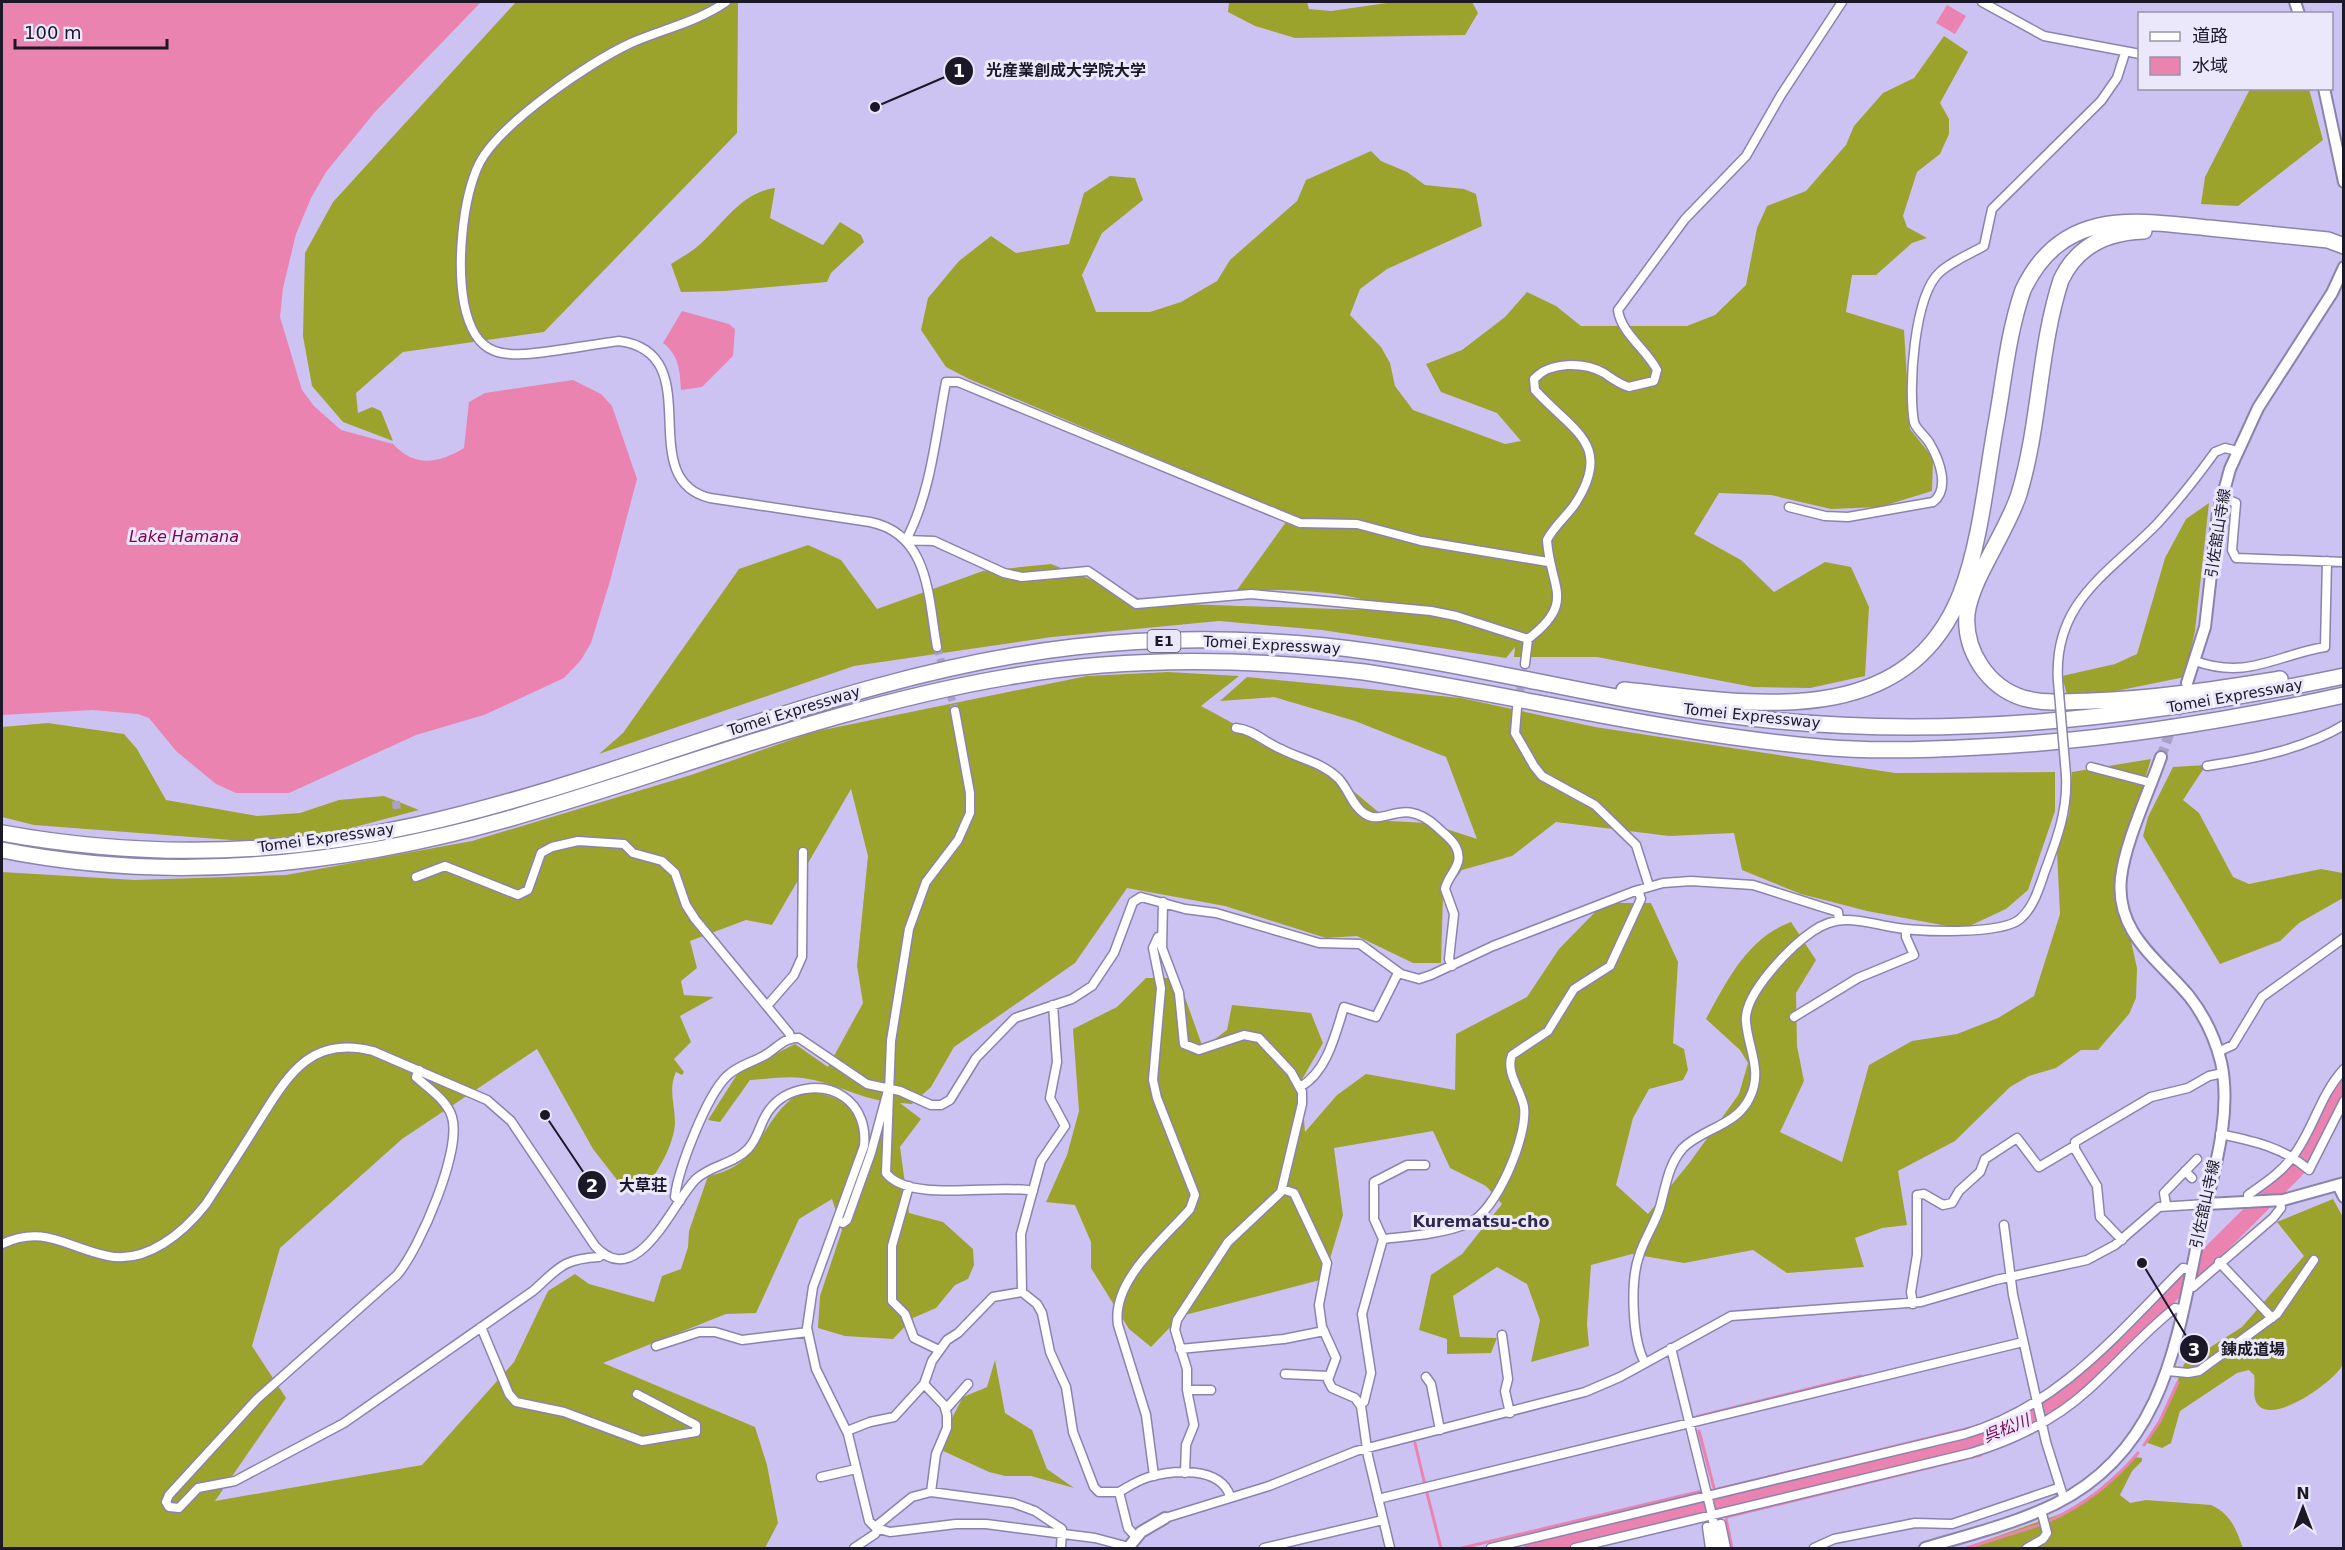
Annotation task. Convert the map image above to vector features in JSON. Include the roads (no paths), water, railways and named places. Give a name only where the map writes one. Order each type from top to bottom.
[{"type":"highway","points":[[1511,678],[1769,702],[1825,700],[1855,692],[1884,680],[1909,664],[1930,643],[1948,619],[1961,592],[1973,547],[2019,302],[2031,274],[2050,250],[2087,229],[2104,224],[2129,222],[2328,240],[2343,247]]},
{"type":"highway","points":[[2343,247],[2327,249],[2143,231],[2109,236],[2092,244],[2077,256],[2065,272],[2058,290],[2021,487],[2004,531],[1973,592],[1967,624],[1971,645],[1986,673],[2011,693],[2042,701],[2164,696],[2343,669]]},
{"type":"highway","name":"Tomei Expressway","points":[[2,833],[54,842],[154,851],[262,848],[354,837],[413,826],[503,803],[834,697],[918,674],[996,657],[1079,646],[1167,641],[1248,641],[1327,646],[1725,715],[1793,723],[1902,727],[2029,724],[2094,718],[2207,702],[2343,676]]},
{"type":"highway","name":"Tomei Expressway","points":[[2,850],[113,866],[197,868],[264,866],[364,853],[459,833],[508,819],[826,719],[893,701],[1009,676],[1142,662],[1287,664],[1353,670],[1432,682],[1695,731],[1823,747],[1934,749],[2121,737],[2231,719],[2343,695]]},
{"type":"highway","points":[[2231,719],[2343,702]]},
{"type":"main road","points":[[2324,90],[2343,182]]},
{"type":"main road","name":"引佐舘山寺線","points":[[2187,683],[2207,613],[2215,535],[2222,497],[2237,451],[2258,408],[2332,293],[2343,267]]},
{"type":"main road","name":"引佐舘山寺線","points":[[1925,1548],[2041,1510],[2064,1499],[2097,1476],[2131,1441],[2149,1415],[2168,1371],[2188,1288],[2190,1266],[2206,1204],[2226,1099],[2218,1052],[2210,1032],[2194,1003],[2142,948],[2130,930],[2123,909],[2120,888],[2123,866],[2161,757]]},
{"type":"main road","points":[[2206,1204],[2279,1201],[2341,1184],[2343,1197]]},
{"type":"main road","points":[[1128,1548],[1148,1526],[1165,1518]]},
{"type":"street","points":[[726,2],[710,13],[688,23],[629,44],[533,108],[494,143],[479,164],[469,196],[461,255],[462,290],[467,317],[476,337],[482,343],[514,356],[619,341],[635,343],[649,351],[656,357],[665,378],[674,466],[685,485],[696,493],[710,498],[878,523],[894,530],[918,555],[924,570],[937,647]]},
{"type":"street","points":[[1525,664],[1528,639],[1549,623],[1557,601],[1556,579],[1548,562],[1547,540],[1575,504],[1591,471],[1592,456],[1585,439],[1535,390],[1534,379],[1539,373],[1559,366],[1584,365],[1629,387],[1654,381],[1657,370],[1652,360],[1620,322],[1618,310],[1685,219],[1746,156],[1780,94],[1842,2]]},
{"type":"street","points":[[1982,2],[2044,36],[2138,54]]},
{"type":"street","points":[[1789,507],[1825,516],[1848,517],[1933,501],[1941,495],[1943,486],[1930,442],[1914,425],[1912,356],[1930,285],[1941,272],[1984,246],[1992,209],[2101,101],[2117,78],[2125,53]]},
{"type":"street","points":[[906,540],[914,525],[925,490],[946,382],[958,382],[1300,523],[1357,524],[1420,541],[1548,562]]},
{"type":"street","points":[[1645,1363],[1636,1336],[1635,1273],[1640,1252],[1658,1215],[1671,1167],[1684,1147],[1732,1119],[1743,1109],[1751,1095],[1756,1073],[1745,1015],[1752,993],[1812,932],[1839,920],[1862,920],[1906,929],[1998,929],[2011,925],[2022,917],[2034,901],[2060,829],[2066,796],[2058,681],[2059,646],[2066,624],[2076,603],[2156,524],[2215,452],[2224,448],[2237,451]]},
{"type":"street","points":[[2222,497],[2235,503],[2232,550],[2236,558],[2343,562]]},
{"type":"street","points":[[906,540],[934,541],[1004,573],[1022,577],[1088,571],[1136,604],[1251,594],[1431,611],[1456,616],[1528,639]]},
{"type":"street","points":[[2195,661],[2223,668],[2257,667],[2325,647],[2327,561]]},
{"type":"street","points":[[1517,708],[1515,733],[1534,766],[1548,779],[1588,800],[1636,845],[1649,886]]},
{"type":"street","points":[[955,711],[970,793],[970,813],[963,832],[926,882],[913,912],[894,1019],[886,1173],[909,1186],[927,1189],[1033,1191]]},
{"type":"street","points":[[2207,766],[2234,762],[2310,740],[2343,725]]},
{"type":"street","points":[[1236,728],[1254,733],[1279,749],[1328,770],[1341,782],[1360,809],[1368,816],[1414,812],[1427,818],[1454,844],[1459,861],[1445,889],[1454,914],[1449,959],[1452,966]]},
{"type":"street","points":[[2091,767],[2152,783]]},
{"type":"street","points":[[416,877],[445,866],[518,895],[528,890],[538,858],[546,849],[584,840],[624,844],[633,853],[654,858],[669,867],[695,920],[789,1033],[790,1039]]},
{"type":"street","points":[[767,1006],[794,975],[802,957],[803,852]]},
{"type":"street","points":[[680,1201],[675,1197],[676,1186],[687,1150],[723,1080],[732,1071],[790,1039],[803,1040],[867,1084],[889,1088],[931,1105],[946,1103],[976,1058],[1009,1023],[1022,1014],[1079,995],[1097,980],[1114,953],[1135,900],[1145,897],[1185,909],[1216,913],[1319,943],[1360,944],[1398,973],[1419,979],[1452,966],[1485,949],[1649,886],[1691,881],[1753,885],[1838,912],[1839,920]]},
{"type":"street","points":[[1383,1239],[1424,1234],[1464,1225],[1481,1213],[1510,1171],[1523,1125],[1524,1107],[1510,1067],[1512,1055],[1548,1031],[1574,989],[1610,966],[1641,899],[1638,890]]},
{"type":"street","points":[[1163,902],[1161,937],[1164,956],[1179,993],[1184,1044],[1199,1050],[1244,1035],[1259,1038],[1288,1068],[1300,1088],[1302,1104],[1282,1189],[1276,1200],[1228,1242],[1180,1315],[1175,1330],[1187,1369],[1187,1390],[1194,1425],[1186,1445],[1185,1473]]},
{"type":"street","points":[[1794,1017],[1858,978],[1914,955],[1906,938],[1906,929]]},
{"type":"street","points":[[1154,1476],[1146,1415],[1118,1325],[1117,1311],[1125,1284],[1190,1209],[1195,1195],[1157,1098],[1154,1080],[1161,988],[1154,944],[1158,937],[1161,937]]},
{"type":"street","points":[[2218,1052],[2233,1045],[2262,997],[2343,938]]},
{"type":"street","points":[[1300,1088],[1306,1084],[1327,1057],[1344,1008],[1377,1017],[1398,973]]},
{"type":"street","points":[[1022,1292],[1020,1238],[1041,1161],[1065,1126],[1050,1098],[1057,1062],[1053,1005]]},
{"type":"street","points":[[2,1244],[32,1234],[114,1257],[129,1257],[152,1249],[182,1230],[206,1204],[284,1083],[302,1062],[327,1050],[355,1047],[373,1051],[487,1100],[500,1109],[602,1252],[620,1258],[638,1253],[654,1238],[698,1178],[747,1151],[757,1137],[768,1112],[775,1104],[801,1090],[823,1088],[838,1093],[859,1113],[864,1129],[864,1146],[811,1294],[808,1332],[816,1369],[847,1431],[866,1512],[876,1528],[890,1532],[971,1524],[1104,1540],[1128,1548]]},
{"type":"street","points":[[2248,1203],[2248,1196],[2274,1177],[2295,1157],[2325,1094],[2343,1069]]},
{"type":"street","points":[[419,1070],[416,1077],[450,1110],[454,1132],[435,1207],[409,1260],[398,1275],[242,1414],[169,1495],[167,1505],[177,1509],[198,1488],[230,1484],[335,1428],[533,1291],[561,1264],[573,1259],[598,1257],[602,1252]]},
{"type":"street","points":[[2122,1240],[2100,1216],[2097,1186],[2075,1149],[2075,1142],[2151,1097],[2188,1088],[2209,1076],[2223,1073]]},
{"type":"street","points":[[837,1221],[843,1223],[847,1220],[871,1153],[881,1110],[889,1088]]},
{"type":"street","points":[[2220,1134],[2267,1145],[2295,1157],[2309,1170],[2313,1166],[2343,1101]]},
{"type":"street","points":[[1913,1304],[1911,1292],[1917,1255],[1917,1196],[1924,1194],[1943,1205],[1952,1203],[1959,1191],[1980,1172],[1985,1159],[2017,1138],[2039,1167],[2045,1166],[2071,1148],[2075,1149]]},
{"type":"street","points":[[2166,1205],[2164,1193],[2197,1159]]},
{"type":"street","points":[[1360,1404],[1364,1402],[1371,1373],[1362,1310],[1383,1239],[1374,1219],[1374,1182],[1407,1165],[1425,1165]]},
{"type":"street","points":[[2185,1171],[2192,1178]]},
{"type":"street","points":[[909,1186],[891,1250],[892,1300],[904,1314],[914,1338],[939,1350]]},
{"type":"street","points":[[1282,1189],[1294,1193],[1327,1263],[1319,1299],[1324,1331],[1336,1358],[1328,1376],[1332,1388],[1351,1396],[1360,1404],[1367,1448],[1390,1548]]},
{"type":"street","points":[[2188,1288],[2193,1287],[2219,1262],[2273,1218],[2281,1208],[2279,1201]]},
{"type":"street","points":[[1165,1518],[1269,1485],[1367,1448],[1510,1413],[1591,1390],[1645,1363],[1717,1322],[1738,1315],[1913,1304],[1953,1291],[2087,1260],[2122,1240],[2152,1210],[2166,1205],[2206,1204]]},
{"type":"street","points":[[2004,1225],[2010,1278],[2024,1342],[2058,1488],[2064,1499]]},
{"type":"street","points":[[2168,1371],[2188,1373],[2199,1371],[2272,1318],[2285,1306],[2314,1260]]},
{"type":"street","points":[[2219,1262],[2272,1318]]},
{"type":"street","points":[[1491,1548],[1965,1434],[1999,1423],[2038,1405],[2074,1376],[2183,1268],[2190,1266]]},
{"type":"street","points":[[847,1431],[873,1421],[894,1417],[924,1384],[939,1350],[993,1297],[1022,1292],[1037,1304],[1042,1313],[1050,1352],[1066,1387],[1073,1432],[1094,1487],[1099,1492],[1119,1492],[1154,1476],[1185,1473],[1215,1479],[1230,1496]]},
{"type":"street","points":[[1575,1548],[1971,1453],[2007,1441],[2042,1422],[2088,1390],[2155,1323],[2175,1308],[2183,1310]]},
{"type":"street","points":[[481,1327],[509,1394],[516,1402],[564,1412],[642,1441],[696,1432],[696,1425],[637,1394]]},
{"type":"street","points":[[1180,1349],[1284,1339],[1324,1331]]},
{"type":"street","points":[[656,1346],[699,1332],[715,1332],[742,1340],[808,1332]]},
{"type":"street","points":[[1502,1335],[1508,1379],[1505,1391],[1510,1413]]},
{"type":"street","points":[[1378,1499],[2024,1342]]},
{"type":"street","points":[[1671,1348],[1712,1514],[1718,1548]]},
{"type":"street","points":[[1285,1374],[1328,1376]]},
{"type":"street","points":[[1426,1377],[1431,1383],[1440,1430]]},
{"type":"street","points":[[924,1384],[946,1409],[947,1428],[937,1451],[932,1492]]},
{"type":"street","points":[[946,1409],[968,1384]]},
{"type":"street","points":[[1187,1390],[1211,1390]]},
{"type":"street","points":[[821,1477],[856,1469]]},
{"type":"street","points":[[1814,1548],[1834,1539],[1915,1522],[1952,1524],[2058,1488]]},
{"type":"street","points":[[854,1548],[912,1497],[932,1492],[1013,1503],[1035,1511],[1062,1529],[1061,1548]]},
{"type":"street","points":[[1119,1492],[1128,1528],[1136,1537]]},
{"type":"street","points":[[2027,1548],[2043,1539],[2047,1533],[2041,1510]]},
{"type":"street","points":[[1264,1548],[1383,1520]]},
{"type":"street","points":[[1710,1548],[1707,1527],[1721,1524],[1726,1548]]},
{"type":"water","name":"Lake Hamana","points":[[2,2],[481,2],[375,112],[326,172],[311,198],[296,234],[283,288],[280,317],[302,390],[314,406],[341,430],[393,444],[401,452],[419,460],[436,460],[464,448],[469,402],[485,393],[573,380],[601,394],[612,406],[637,479],[591,643],[581,660],[564,678],[484,715],[416,735],[289,793],[236,793],[216,784],[176,751],[149,718],[138,714],[93,710],[2,715]]},
{"type":"water","points":[[1947,5],[1966,16],[1955,34],[1936,23]]},
{"type":"water","points":[[682,311],[729,324],[735,329],[733,356],[702,387],[681,390],[675,358],[663,343]]},
{"type":"waterway","name":"呉松川","points":[[1533,1548],[1968,1443],[2027,1419],[2053,1403],[2098,1366],[2293,1172],[2308,1151],[2330,1105],[2344,1084]]},
{"type":"waterway","points":[[1696,1417],[1861,1376]]},
{"type":"waterway","points":[[2144,1445],[2160,1421],[2178,1382]]},
{"type":"waterway","points":[[1718,1489],[1970,1428]]},
{"type":"waterway","points":[[1699,1431],[1714,1488]]},
{"type":"waterway","points":[[1415,1443],[1425,1485]]},
{"type":"waterway","points":[[2049,1521],[2074,1508],[2097,1492],[2138,1453]]},
{"type":"waterway","points":[[1726,1517],[1981,1455]]},
{"type":"waterway","points":[[1462,1548],[1702,1491]]},
{"type":"waterway","points":[[1427,1493],[1441,1548]]},
{"type":"waterway","name":"呉松川","points":[[1716,1497],[1718,1504]]},
{"type":"waterway","name":"呉松川","points":[[1722,1503],[1724,1509]]},
{"type":"waterway","points":[[1726,1518],[1732,1548]]},
{"type":"waterway","points":[[1967,1548],[2042,1524]]},
{"type":"tunnel","points":[[937,647],[955,711]]},
{"type":"tunnel","points":[[1518,702],[1525,664]]},
{"type":"tunnel","points":[[2161,757],[2181,701]]},
{"type":"tunnel","points":[[396,801],[397,812]]},
{"type":"place","name":"光産業創成大学院大学","points":[[875,107]]},
{"type":"place","name":"大草荘","points":[[545,1115]]},
{"type":"place","name":"錬成道場","points":[[2142,1263]]},
{"type":"district","name":"Kurematsu-cho","points":[[1481,1221]]}]
